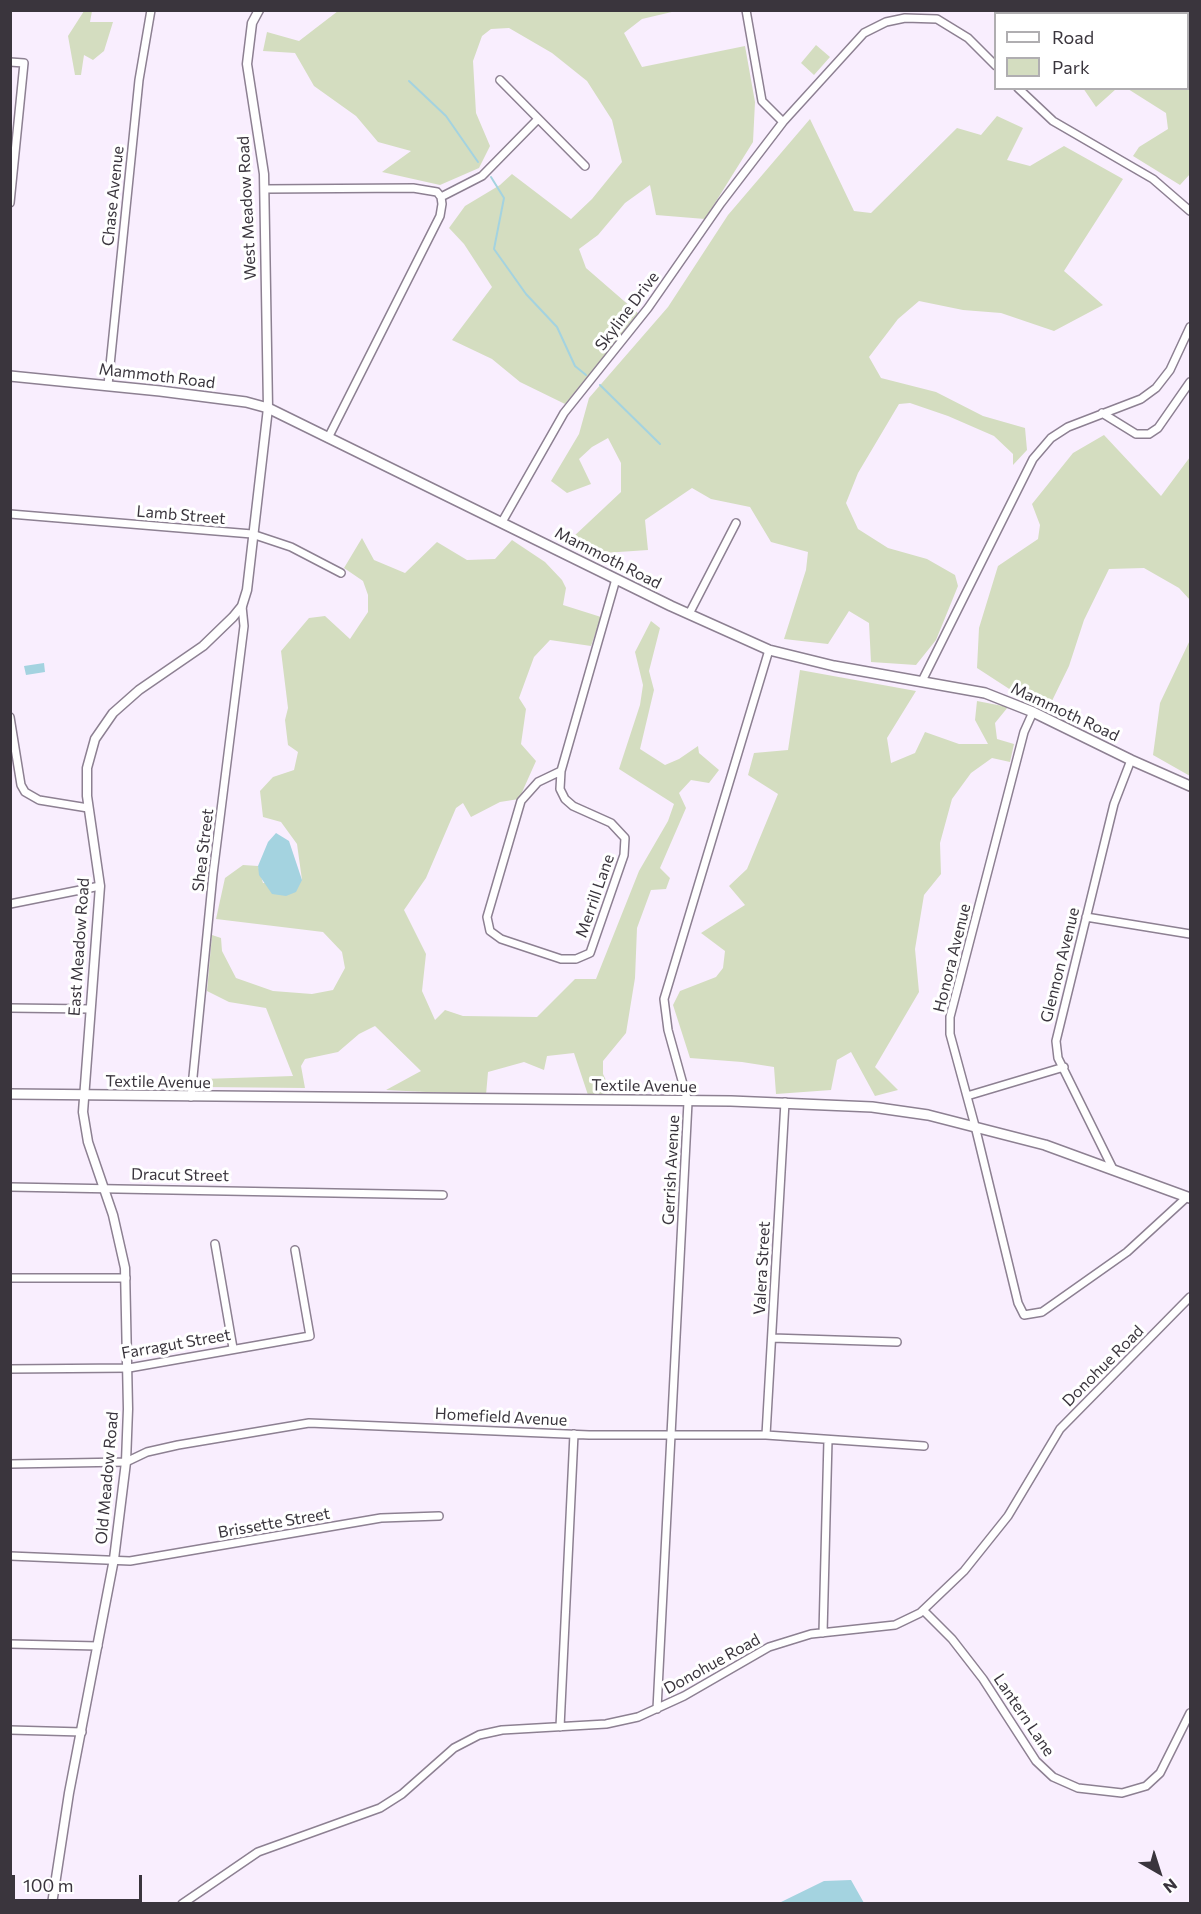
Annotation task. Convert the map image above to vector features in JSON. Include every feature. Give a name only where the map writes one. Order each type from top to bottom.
[{"type":"main road","name":"Mammoth Road","points":[[10,376],[246,402],[268,408],[616,579],[769,650],[834,666],[985,693],[1033,711],[1131,760],[1191,786]]},
{"type":"main road","name":"Textile Avenue","points":[[10,1094],[785,1102],[872,1107],[928,1115],[1045,1145],[1189,1197]]},
{"type":"street","name":"Chase Avenue","points":[[108,385],[139,80],[151,10]]},
{"type":"street","points":[[746,10],[762,101],[783,122]]},
{"type":"street","name":"West Meadow Road","points":[[255,12],[247,64],[261,144],[265,189],[268,408]]},
{"type":"street","name":"Skyline Drive","points":[[502,522],[564,413],[648,308],[721,202],[783,122],[864,33],[904,14],[938,19],[951,26],[994,64]]},
{"type":"street","points":[[10,62],[24,63],[10,203]]},
{"type":"street","points":[[500,80],[585,166]]},
{"type":"street","points":[[1020,90],[1053,121],[1153,179],[1191,211]]},
{"type":"street","points":[[441,197],[482,176],[538,119]]},
{"type":"street","points":[[265,189],[413,188],[436,192],[441,197],[440,216],[328,438]]},
{"type":"street","points":[[922,681],[1033,459],[1059,432],[1141,399],[1156,388],[1170,370],[1191,327]]},
{"type":"street","points":[[1102,413],[1136,434],[1149,434],[1158,428],[1191,382]]},
{"type":"street","points":[[242,606],[247,590],[268,408]]},
{"type":"street","name":"Lamb Street","points":[[10,514],[252,534],[291,547],[341,573]]},
{"type":"street","points":[[689,614],[736,523]]},
{"type":"street","name":"Merrill Lane","points":[[561,771],[538,782],[521,801],[489,909],[488,924],[490,931],[501,939],[561,959],[576,959],[590,953],[624,855],[625,838],[610,823],[573,806],[565,799],[560,789],[561,771],[616,579]]},
{"type":"street","name":"East Meadow Road","points":[[87,1055],[100,886],[88,808],[86,776],[91,750],[107,721],[139,690],[203,646],[242,606]]},
{"type":"street","name":"Shea Street","points":[[191,1097],[212,884],[244,626],[242,606]]},
{"type":"street","name":"Gerrish Avenue","points":[[657,1709],[688,1102],[668,1030],[664,999],[769,650]]},
{"type":"street","name":"Honora Avenue","points":[[1033,711],[1024,732],[952,1004],[950,1034],[1018,1303],[1025,1316],[1042,1312],[1127,1252],[1189,1197]]},
{"type":"street","points":[[10,717],[21,785],[25,792],[39,800],[88,808]]},
{"type":"street","name":"Glennon Avenue","points":[[1113,1170],[1058,1058],[1058,1025],[1114,804],[1131,760]]},
{"type":"street","points":[[10,904],[100,886]]},
{"type":"street","points":[[1086,917],[1191,934]]},
{"type":"street","points":[[10,1008],[90,1009]]},
{"type":"street","name":"Old Meadow Road","points":[[52,1904],[114,1559],[126,1462],[129,1368],[126,1278],[120,1240],[88,1142],[83,1112],[87,1055]]},
{"type":"street","points":[[967,1096],[1064,1067]]},
{"type":"street","name":"Valera Street","points":[[766,1435],[785,1102]]},
{"type":"street","name":"Dracut Street","points":[[10,1187],[443,1195]]},
{"type":"street","points":[[215,1244],[233,1348]]},
{"type":"street","name":"Farragut Street","points":[[10,1369],[129,1368],[310,1336],[295,1250]]},
{"type":"street","points":[[10,1278],[126,1278]]},
{"type":"street","name":"Donohue Road","points":[[182,1904],[258,1852],[380,1808],[409,1788],[454,1748],[471,1738],[501,1730],[606,1724],[657,1709],[769,1647],[823,1633],[895,1625],[924,1611],[964,1571],[1008,1516],[1060,1429],[1189,1302]]},
{"type":"street","points":[[771,1338],[897,1342]]},
{"type":"street","name":"Homefield Avenue","points":[[126,1462],[147,1452],[178,1445],[309,1423],[574,1434],[766,1435],[924,1446]]},
{"type":"street","points":[[560,1727],[574,1434]]},
{"type":"street","points":[[823,1633],[828,1440]]},
{"type":"street","points":[[10,1464],[126,1462]]},
{"type":"street","name":"Brissette Street","points":[[10,1556],[130,1561],[381,1518],[439,1516]]},
{"type":"street","name":"Lantern Lane","points":[[924,1611],[952,1639],[983,1679],[1036,1761],[1053,1776],[1078,1788],[1122,1793],[1146,1786],[1160,1773],[1191,1713]]},
{"type":"street","points":[[10,1644],[98,1646]]},
{"type":"street","points":[[10,1730],[82,1732]]},
{"type":"green space","points":[[84,11],[92,11],[90,22],[113,22],[104,51],[93,60],[84,55],[81,75],[75,75],[68,36]]},
{"type":"green space","points":[[338,11],[676,11],[642,19],[624,33],[642,67],[745,46],[755,102],[753,142],[705,219],[656,215],[650,185],[625,203],[598,235],[579,249],[586,268],[639,314],[565,404],[520,382],[492,359],[452,340],[492,287],[464,244],[449,228],[465,206],[500,185],[512,174],[571,219],[592,199],[622,162],[612,120],[587,81],[552,53],[509,28],[491,29],[482,36],[473,61],[476,113],[490,146],[479,168],[440,185],[382,172],[411,151],[378,142],[356,116],[314,86],[295,53],[263,51],[267,32],[299,41]]},
{"type":"green space","points":[[1190,11],[1190,174],[1180,185],[1133,156],[1139,147],[1168,129],[1166,113],[1130,90],[1189,90],[1189,12],[1046,12]]},
{"type":"green space","points":[[816,45],[830,57],[814,75],[801,63]]},
{"type":"green space","points":[[1084,90],[1115,90],[1096,107]]},
{"type":"green space","points":[[997,116],[1023,128],[1007,160],[1030,166],[1064,146],[1123,179],[1064,271],[1103,305],[1054,331],[1001,313],[963,310],[919,301],[898,319],[869,357],[881,378],[936,392],[983,416],[1025,428],[1027,450],[1013,465],[1013,454],[994,436],[910,403],[899,404],[858,473],[846,503],[858,529],[888,548],[927,559],[955,575],[958,586],[936,640],[916,665],[871,662],[869,623],[849,611],[828,644],[784,639],[806,570],[808,552],[771,542],[750,507],[711,499],[692,488],[645,520],[648,550],[589,554],[572,538],[621,492],[621,463],[608,438],[592,447],[579,459],[591,484],[567,493],[551,481],[579,434],[589,398],[668,307],[728,215],[810,119],[854,211],[871,213],[957,128],[981,135]]},
{"type":"green space","points":[[1104,435],[1161,496],[1190,457],[1190,600],[1179,588],[1144,568],[1109,569],[1084,620],[1069,666],[1050,705],[1017,694],[977,668],[979,628],[998,566],[1038,539],[1040,525],[1032,504],[1073,453]]},
{"type":"green space","points":[[362,538],[374,560],[405,573],[437,542],[467,560],[495,559],[512,540],[545,562],[562,580],[566,588],[563,605],[601,617],[591,646],[550,640],[534,657],[519,698],[526,709],[521,744],[536,761],[519,799],[500,802],[471,817],[463,803],[456,808],[426,878],[404,910],[426,954],[422,991],[435,1020],[445,1010],[463,1016],[537,1017],[575,979],[596,979],[639,871],[668,821],[674,804],[619,769],[640,705],[643,685],[635,652],[651,621],[660,628],[649,671],[654,690],[640,749],[665,765],[698,746],[699,753],[719,770],[709,783],[691,780],[679,793],[686,808],[660,868],[670,878],[666,889],[651,890],[637,928],[635,978],[626,1033],[603,1061],[603,1074],[613,1095],[589,1098],[574,1053],[547,1056],[544,1070],[524,1062],[488,1072],[486,1095],[386,1090],[421,1071],[375,1026],[359,1034],[338,1052],[305,1059],[301,1066],[305,1088],[204,1087],[203,1079],[293,1076],[266,1008],[229,1002],[207,991],[212,935],[221,938],[222,951],[236,978],[273,991],[312,994],[333,990],[345,968],[342,952],[323,932],[216,919],[225,878],[243,865],[258,866],[263,883],[302,880],[297,844],[281,822],[263,817],[260,791],[273,777],[294,770],[298,752],[288,745],[285,720],[288,708],[281,651],[309,618],[325,616],[350,639],[368,612],[368,595],[363,581],[344,568]]},
{"type":"green space","points":[[1190,640],[1190,776],[1153,755],[1160,703]]},
{"type":"green space","points":[[800,670],[916,691],[887,738],[891,763],[915,753],[925,732],[959,744],[988,744],[975,720],[977,701],[1008,707],[995,723],[997,739],[1014,744],[1010,762],[992,758],[971,773],[952,799],[940,843],[941,874],[924,895],[915,949],[919,992],[875,1067],[898,1090],[875,1096],[851,1052],[837,1060],[831,1090],[776,1094],[774,1067],[690,1058],[673,1005],[680,991],[716,977],[723,968],[725,951],[701,933],[745,905],[729,886],[747,869],[778,794],[748,775],[754,753],[788,750]]},
{"type":"water","points":[[44,663],[45,672],[26,675],[24,666]]},
{"type":"water","points":[[276,833],[289,841],[302,880],[296,892],[286,896],[272,894],[259,875],[258,866],[268,842]]},
{"type":"water","points":[[851,1880],[864,1903],[779,1903],[824,1881]]},
{"type":"waterway","points":[[409,81],[446,116],[478,162]]},
{"type":"waterway","points":[[491,177],[504,198],[494,249],[526,294],[557,327],[575,366],[586,375]]},
{"type":"waterway","points":[[600,385],[660,444]]}]
